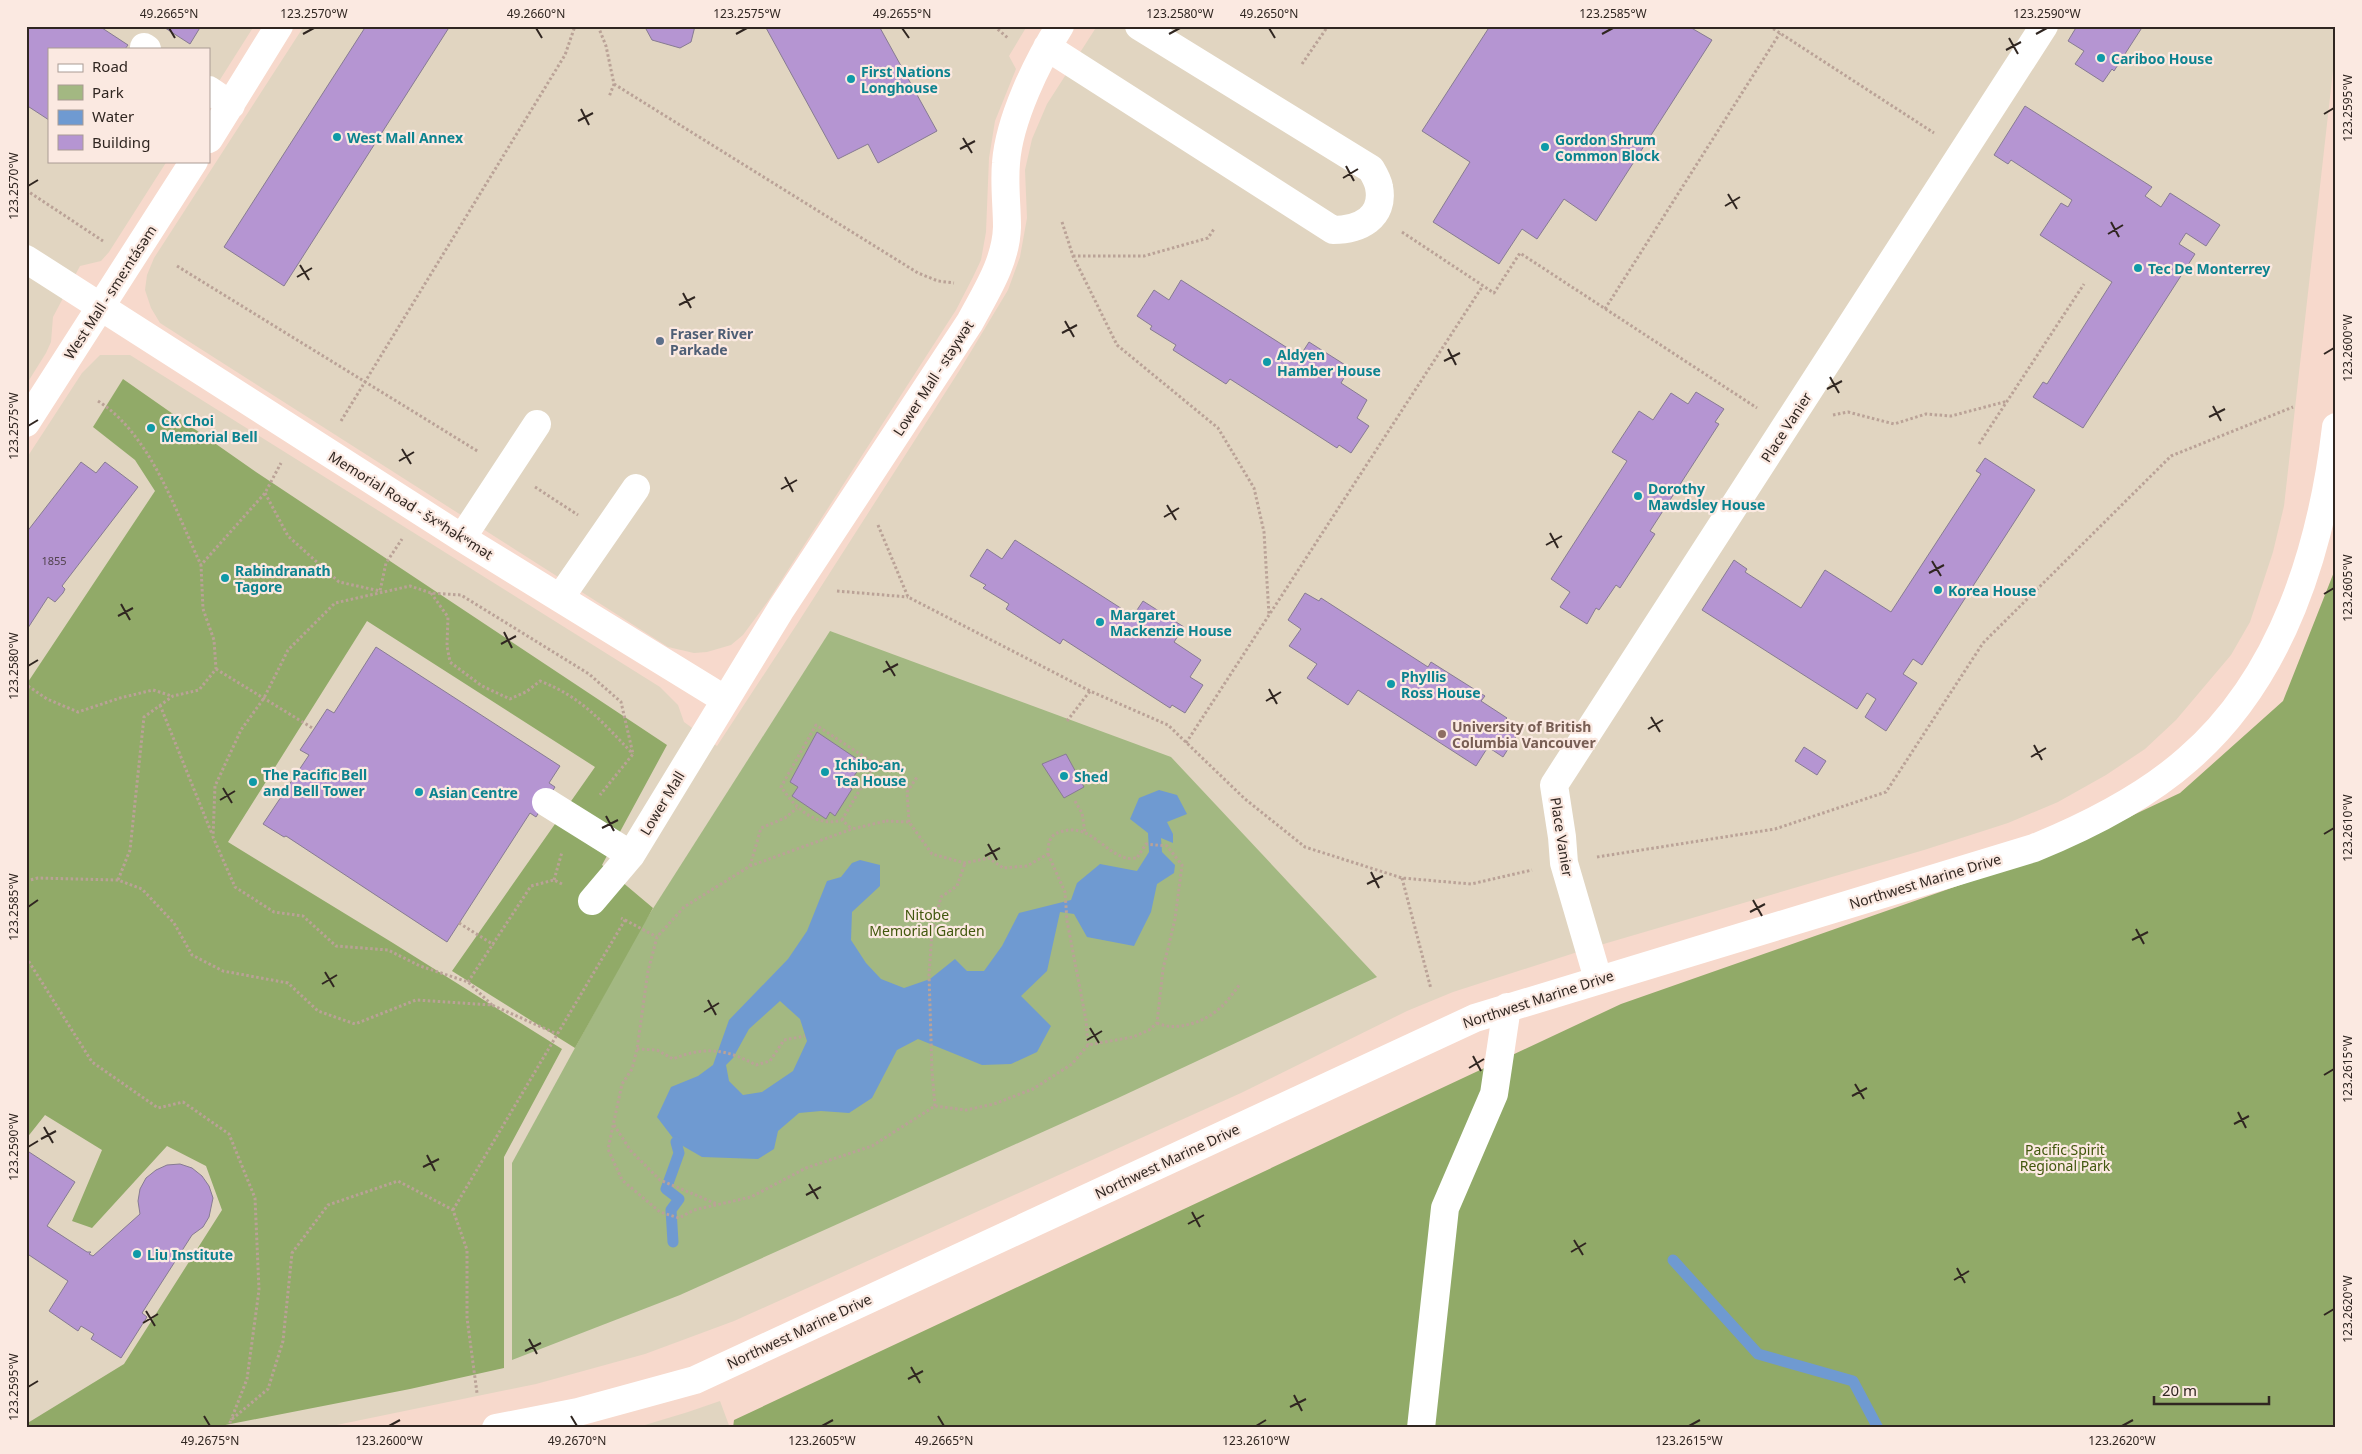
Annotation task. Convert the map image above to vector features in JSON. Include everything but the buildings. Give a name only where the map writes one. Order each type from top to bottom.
[{"type":"street","points":[[210,137],[279,26]]},
{"type":"street","points":[[1054,37],[1333,230],[1349,230],[1363,225],[1375,214],[1379,201],[1379,186],[1371,168],[1139,26]]},
{"type":"street","name":"Place Vanier","points":[[1598,978],[1564,863],[1554,785],[2044,26]]},
{"type":"street","name":"Lower Mall - stəywət","points":[[724,699],[970,322],[995,276],[1003,252],[1007,229],[1006,162],[1011,135],[1035,70],[1054,37]]},
{"type":"street","points":[[210,91],[231,105]]},
{"type":"street","name":"West Mall - sme:ntásəm","points":[[26,423],[193,162]]},
{"type":"street","name":"Memorial Road - šxʷhək̓ʷmət","points":[[26,259],[462,538],[567,589],[724,699]]},
{"type":"street","points":[[462,538],[537,424]]},
{"type":"street","name":"Northwest Marine Drive","points":[[496,1428],[578,1412],[695,1380],[1475,1018],[1598,978],[2034,848],[2085,827],[2155,784],[2188,759],[2218,728],[2254,683],[2289,615],[2308,565],[2322,513],[2336,427]]},
{"type":"street","points":[[567,589],[636,488]]},
{"type":"street","name":"Lower Mall","points":[[592,901],[631,855],[724,699]]},
{"type":"street","points":[[546,802],[631,855]]},
{"type":"street","points":[[1421,1428],[1446,1208],[1494,1094],[1507,1007]]},
{"type":"path","points":[[340,422],[564,55],[575,26]]},
{"type":"path","points":[[598,26],[606,46],[614,84],[609,97]]},
{"type":"path","points":[[994,26],[1009,39]]},
{"type":"path","points":[[1302,64],[1328,26]]},
{"type":"path","points":[[1769,26],[1964,152]]},
{"type":"path","points":[[1605,309],[1780,33]]},
{"type":"path","points":[[614,84],[918,273],[938,281],[957,283]]},
{"type":"path","points":[[26,190],[107,244]]},
{"type":"path","points":[[1375,214],[1482,287],[1494,293],[1520,254],[1784,430],[1817,419],[1848,412],[1894,424],[1926,414],[1951,416],[2008,401]]},
{"type":"path","points":[[1062,222],[1073,256],[1117,345],[1218,428],[1254,488],[1264,532],[1269,616]]},
{"type":"path","points":[[1073,256],[1144,256],[1208,238],[1214,229]]},
{"type":"path","points":[[177,266],[481,453]]},
{"type":"path","points":[[1979,444],[2084,284]]},
{"type":"path","points":[[1186,744],[1482,287]]},
{"type":"path","points":[[98,401],[106,406],[143,444],[201,565],[203,608],[214,640],[216,669],[199,690],[173,696],[144,717],[130,850],[118,880]]},
{"type":"path","points":[[201,565],[264,493],[284,459]]},
{"type":"path","points":[[532,485],[582,518]]},
{"type":"path","points":[[264,493],[288,536],[339,582],[380,591]]},
{"type":"path","points":[[380,591],[386,564],[404,535]]},
{"type":"path","points":[[213,837],[215,786],[241,730],[264,698],[288,650],[335,603],[380,591],[410,586],[431,592],[461,596],[588,674],[621,702],[633,754]]},
{"type":"path","points":[[837,591],[908,597]]},
{"type":"path","points":[[431,592],[448,617],[447,646],[450,662],[482,686],[510,700],[540,681],[564,690],[592,712],[633,754]]},
{"type":"path","points":[[216,669],[314,729]]},
{"type":"path","points":[[28,686],[47,698],[78,712],[120,698],[153,690],[173,696]]},
{"type":"path","points":[[1067,721],[1090,691]]},
{"type":"path","points":[[160,705],[235,887],[274,912],[303,916],[336,946],[388,950],[420,966],[468,982],[492,1005]]},
{"type":"path","points":[[816,725],[875,764],[842,820],[831,823],[811,817],[797,808],[781,787],[816,725]]},
{"type":"path","points":[[554,880],[558,860],[578,822],[633,754]]},
{"type":"path","points":[[917,777],[907,792],[909,822],[932,854],[965,863],[989,858],[1003,868],[1027,866],[1048,854]]},
{"type":"path","points":[[1075,800],[1082,813],[1084,833]]},
{"type":"path","points":[[750,866],[761,828],[785,818],[797,808]]},
{"type":"path","points":[[842,820],[852,828]]},
{"type":"path","points":[[909,822],[886,821],[852,828],[750,866],[684,907],[657,937],[648,971],[637,1049],[632,1069],[622,1084],[608,1149],[622,1180],[660,1212],[679,1218],[694,1210],[751,1197],[806,1168],[872,1146],[935,1106],[966,1110],[994,1104],[1033,1089],[1072,1064],[1088,1045],[1133,1037],[1149,1030],[1157,1023],[1163,969],[1175,918],[1182,865],[1167,846],[1146,844],[1138,858],[1126,858],[1084,833],[1070,828],[1055,833],[1049,842],[1048,854],[1066,892],[1067,921],[1086,1020],[1088,1045]]},
{"type":"path","points":[[935,1106],[932,1072],[930,975],[932,932],[942,898],[957,886],[965,863]]},
{"type":"path","points":[[26,881],[38,878],[118,880],[142,889],[174,923],[192,954],[222,971],[288,983],[318,1011],[355,1024],[416,1000],[492,1005],[558,1034]]},
{"type":"path","points":[[1402,878],[1431,989]]},
{"type":"path","points":[[468,982],[531,886],[554,880],[657,937]]},
{"type":"path","points":[[453,1210],[625,920]]},
{"type":"path","points":[[459,923],[494,945]]},
{"type":"path","points":[[26,958],[92,1062],[158,1108],[183,1102],[229,1134],[255,1198],[259,1290],[247,1379],[228,1428]]},
{"type":"path","points":[[1157,1023],[1164,1026],[1182,1026],[1203,1019],[1220,1009],[1240,984]]},
{"type":"path","points":[[637,1049],[657,1050],[673,1059],[692,1051],[714,1051],[738,1055],[756,1065],[770,1061],[784,1040],[805,1036]]},
{"type":"path","points":[[614,1124],[631,1151],[660,1180],[718,1205]]},
{"type":"path","points":[[231,1420],[268,1389],[283,1341],[292,1253],[328,1205],[398,1181],[453,1210],[467,1250],[467,1318],[477,1393]]},
{"type":"shaded area","points":[[26,26],[254,26],[210,95],[210,48],[48,48],[48,162],[166,162],[109,252],[101,261],[80,266],[53,317],[51,342],[26,385]]},
{"type":"shaded area","points":[[304,26],[1027,26],[1009,56],[1016,69],[995,121],[989,158],[986,232],[981,260],[973,277],[956,310],[768,601],[743,635],[731,645],[707,652],[694,653],[668,647],[160,323],[151,308],[145,290],[147,275],[154,258]]},
{"type":"shaded area","name":"University of British Columbia Vancouver","points":[[1097,26],[2336,26],[2336,44],[2284,506],[2273,552],[2250,622],[2231,655],[2176,720],[2145,749],[2106,775],[2058,802],[2008,823],[1924,850],[1590,948],[1453,992],[1407,1011],[1241,1093],[734,1321],[645,1354],[536,1384],[322,1428],[26,1428],[26,459],[82,373],[100,355],[130,355],[660,687],[678,705],[684,722],[717,746],[961,368],[1008,290],[1020,257],[1027,218],[1025,170],[1032,139],[1047,104]]},
{"type":"shaded area","points":[[720,1401],[730,1428],[635,1428],[688,1412]]},
{"type":"green space","points":[[123,379],[256,472],[667,745],[602,865],[653,908],[575,1048],[452,971],[595,767],[367,621],[228,842],[562,1049],[504,1157],[504,1368],[410,1389],[210,1428],[26,1428],[26,1424],[124,1364],[222,1210],[206,1166],[167,1146],[92,1228],[72,1221],[102,1150],[45,1115],[26,1139],[26,685],[155,491],[135,460],[93,427]]},
{"type":"green space","name":"Pacific Spirit Regional Park","points":[[2336,567],[2336,1428],[733,1428],[734,1420],[1621,1004],[2057,851],[2180,793],[2283,701]]},
{"type":"green space","name":"Nitobe Memorial Garden","points":[[830,631],[1171,757],[1377,977],[1118,1098],[680,1295],[512,1360],[512,1163],[640,929]]},
{"type":"water","points":[[1159,790],[1177,795],[1187,814],[1167,822],[1173,834],[1173,843],[1161,838],[1162,852],[1175,865],[1174,873],[1157,884],[1151,912],[1134,946],[1087,937],[1074,914],[1060,912],[1047,971],[1021,996],[1051,1026],[1037,1052],[1011,1064],[982,1065],[918,1039],[897,1050],[872,1098],[849,1113],[821,1111],[799,1113],[778,1131],[774,1149],[758,1159],[702,1157],[676,1142],[657,1117],[671,1087],[698,1076],[713,1065],[729,1020],[788,959],[807,931],[827,881],[841,877],[852,863],[860,860],[880,865],[880,886],[852,912],[851,940],[866,963],[881,979],[904,988],[930,979],[955,959],[967,971],[984,971],[1002,946],[1019,913],[1071,900],[1077,883],[1100,864],[1137,871],[1149,852],[1148,833],[1130,819],[1139,798]],"holes":[[[780,1001],[800,1019],[807,1041],[793,1071],[762,1092],[743,1095],[729,1081],[726,1065],[733,1058],[749,1029]]]},
{"type":"waterway","points":[[673,1242],[671,1210],[679,1199],[666,1189],[679,1153],[676,1142]]},
{"type":"waterway","points":[[1673,1260],[1758,1354],[1853,1381],[1878,1428]]},
{"type":"place","name":"Cariboo House","points":[[2101,58]]},
{"type":"place","name":"First Nations Longhouse","points":[[851,79]]},
{"type":"place","name":"West Mall Annex","points":[[337,137]]},
{"type":"place","name":"Gordon Shrum Common Block","points":[[1545,147]]},
{"type":"place","name":"Tec De Monterrey","points":[[2138,268]]},
{"type":"place","name":"Fraser River Parkade","points":[[660,341]]},
{"type":"place","name":"Aldyen Hamber House","points":[[1267,362]]},
{"type":"place","name":"CK Choi Memorial Bell","points":[[151,428]]},
{"type":"place","name":"Dorothy Mawdsley House","points":[[1638,496]]},
{"type":"place","name":"Rabindranath Tagore","points":[[225,578]]},
{"type":"place","name":"Korea House","points":[[1938,590]]},
{"type":"place","name":"Margaret Mackenzie House","points":[[1100,622]]},
{"type":"place","name":"Phyllis Ross House","points":[[1391,684]]},
{"type":"place","name":"University of British Columbia Vancouver","points":[[1442,734]]},
{"type":"place","name":"Ichibo-an, Tea House","points":[[825,772]]},
{"type":"place","name":"Shed","points":[[1064,776]]},
{"type":"place","name":"The Pacific Bell and Bell Tower","points":[[253,782]]},
{"type":"place","name":"Asian Centre","points":[[419,792]]},
{"type":"place","name":"Liu Institute","points":[[137,1254]]}]
